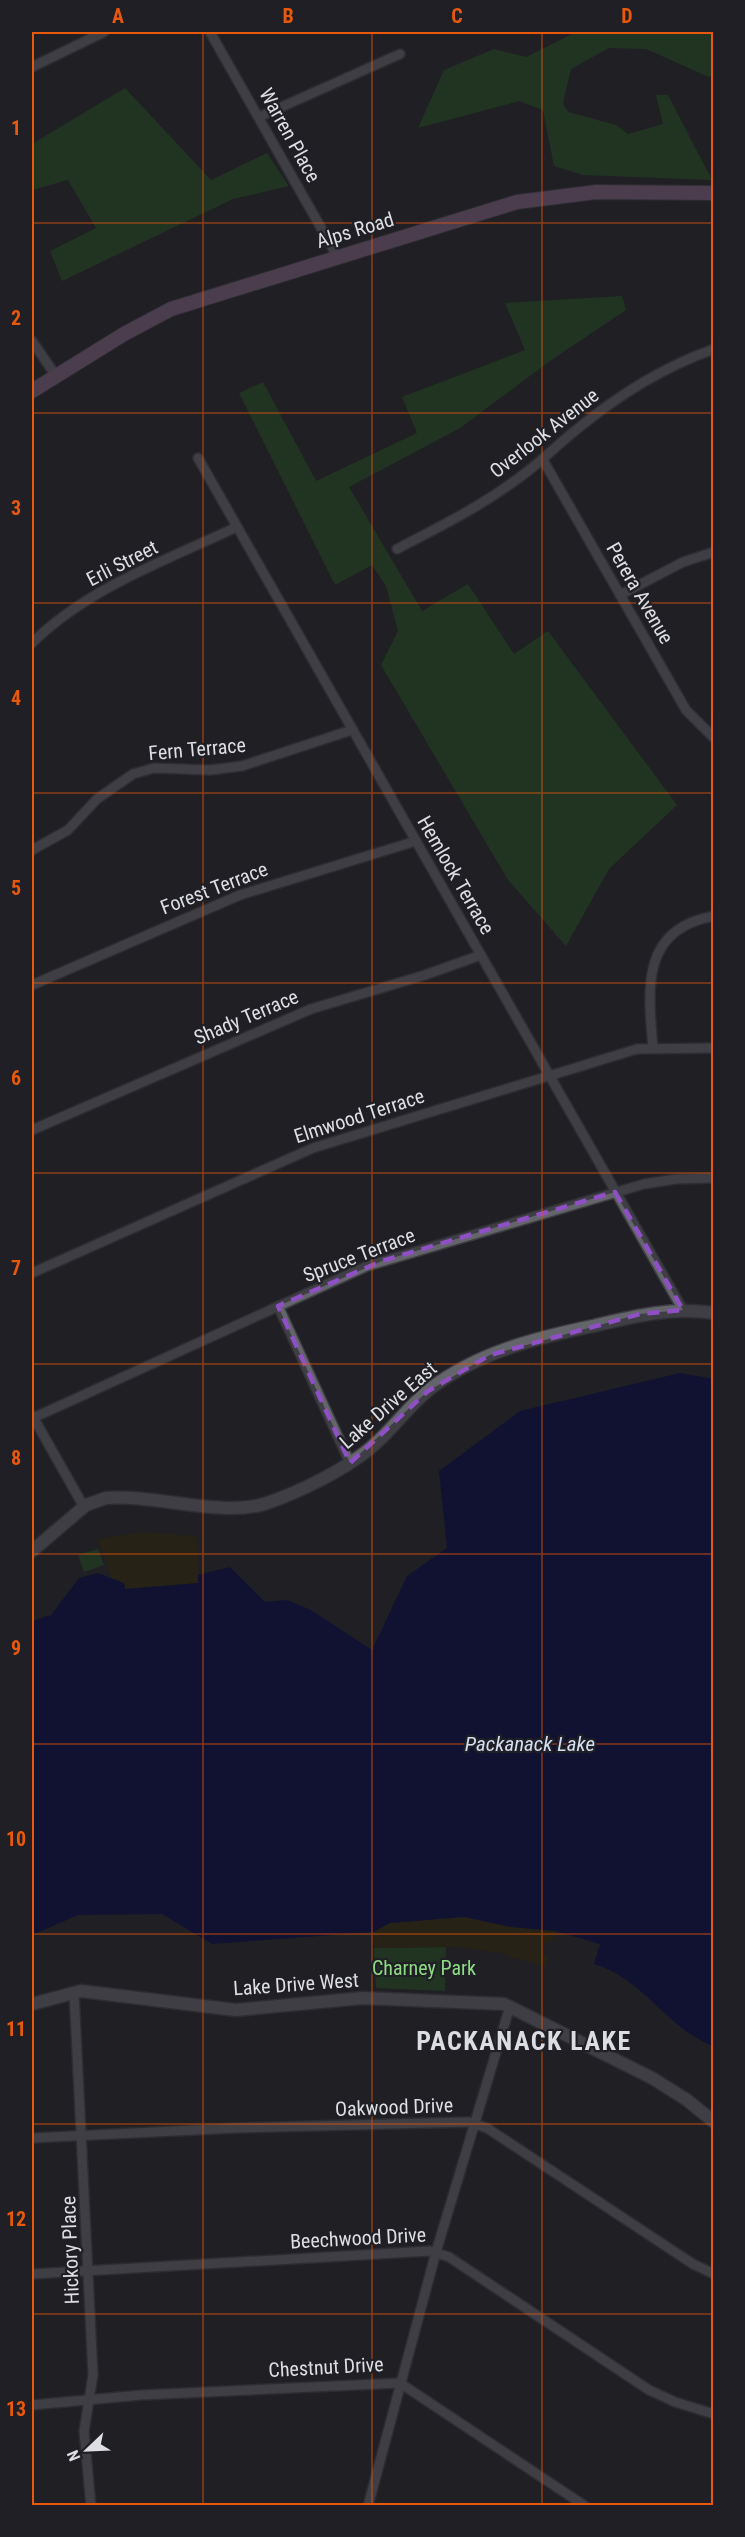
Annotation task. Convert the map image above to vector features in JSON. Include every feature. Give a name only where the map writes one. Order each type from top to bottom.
[{"type":"main road","name":"Alps Road","points":[[32,391],[171,309],[487,209],[543,197],[596,192],[714,193]]},
{"type":"street","points":[[32,67],[104,32]]},
{"type":"street","name":"Warren Place","points":[[210,32],[337,256]]},
{"type":"street","points":[[259,117],[400,54]]},
{"type":"street","points":[[32,341],[56,376]]},
{"type":"street","name":"Overlook Avenue","points":[[398,549],[494,495],[543,460],[574,431],[624,394],[660,373],[714,349]]},
{"type":"street","name":"Hemlock Terrace","points":[[198,458],[683,1310]]},
{"type":"street","name":"Perera Avenue","points":[[543,460],[686,710],[714,738]]},
{"type":"street","name":"Erli Street","points":[[32,643],[65,614],[113,586],[237,527]]},
{"type":"street","points":[[620,595],[683,562],[714,552]]},
{"type":"street","name":"Fern Terrace","points":[[32,850],[62,834],[97,799],[133,774],[154,768],[210,770],[242,766],[352,730]]},
{"type":"street","name":"Forest Terrace","points":[[32,985],[240,895],[416,841]]},
{"type":"street","points":[[653,1048],[650,992],[656,955],[661,945],[679,928],[714,916]]},
{"type":"street","name":"Shady Terrace","points":[[32,1130],[311,1009],[425,975],[481,955]]},
{"type":"street","name":"Elmwood Terrace","points":[[32,1273],[313,1148],[637,1050],[714,1048]]},
{"type":"street","name":"Spruce Terrace","points":[[32,1416],[382,1261],[615,1192],[676,1179],[714,1178]]},
{"type":"street","points":[[278,1306],[351,1463]]},
{"type":"street","name":"Lake Drive East","points":[[32,1551],[84,1507],[96,1501],[116,1497],[254,1506],[351,1463],[376,1443],[428,1391],[490,1355],[568,1331],[640,1314],[683,1310],[714,1313]]},
{"type":"street","points":[[32,1416],[84,1507]]},
{"type":"street","name":"Lake Drive West","points":[[32,2004],[74,1992],[106,1992],[236,2010],[363,1998],[488,2002],[510,2006],[652,2078],[687,2100],[714,2122]]},
{"type":"street","name":"Hickory Place","points":[[74,1992],[93,2375],[84,2431],[91,2505]]},
{"type":"street","points":[[368,2505],[436,2252],[510,2006]]},
{"type":"street","name":"Oakwood Drive","points":[[32,2138],[236,2128],[475,2124],[513,2145],[693,2264],[714,2274]]},
{"type":"street","name":"Beechwood Drive","points":[[32,2274],[417,2251],[436,2252],[449,2257],[649,2390],[675,2403],[714,2414]]},
{"type":"street","name":"Chestnut Drive","points":[[32,2405],[88,2399],[400,2383],[585,2505]]},
{"type":"highlighted area","points":[[615,1192],[683,1310],[640,1314],[490,1355],[428,1391],[350,1463],[278,1306],[382,1261]]},
{"type":"green space","points":[[576,32],[597,34],[604,32],[713,32],[713,75],[709,77],[646,49],[609,48],[571,69],[563,103],[568,112],[616,125],[628,134],[663,124],[656,95],[668,95],[712,180],[583,175],[554,166],[543,110],[519,101],[418,128],[444,70],[494,49],[526,57]]},
{"type":"green space","points":[[125,88],[211,180],[267,153],[289,186],[233,199],[62,281],[50,251],[96,228],[68,180],[32,190],[32,144]]},
{"type":"green space","points":[[622,296],[626,310],[550,361],[460,428],[349,487],[422,611],[468,584],[514,654],[548,631],[677,805],[609,869],[566,946],[508,880],[381,665],[398,631],[386,586],[372,565],[335,585],[239,393],[263,382],[316,481],[417,433],[402,397],[525,350],[505,303]]},
{"type":"green space","points":[[98,1549],[104,1565],[84,1572],[78,1555]]},
{"type":"green space","name":"Charney Park","points":[[446,1947],[445,1991],[376,1988],[374,1948]]},
{"type":"sand","points":[[143,1532],[196,1536],[199,1583],[125,1589],[124,1583],[112,1578],[97,1539]]},
{"type":"sand","points":[[464,1917],[511,1927],[555,1931],[552,1943],[546,1941],[542,1955],[548,1957],[545,1967],[508,1956],[508,1954],[457,1947],[374,1948],[373,1933],[389,1923]]},
{"type":"water","name":"Packanack Lake","points":[[680,1373],[714,1379],[713,2046],[682,2028],[627,1980],[594,1964],[600,1944],[555,1931],[511,1927],[464,1917],[390,1923],[373,1932],[212,1944],[162,1914],[78,1915],[32,1935],[32,1621],[51,1615],[79,1578],[98,1573],[124,1583],[125,1589],[198,1583],[198,1575],[230,1567],[265,1602],[287,1600],[311,1610],[372,1650],[407,1576],[447,1548],[439,1471],[520,1411]]},
{"type":"district","name":"PACKANACK LAKE","points":[[524,2041]]}]
